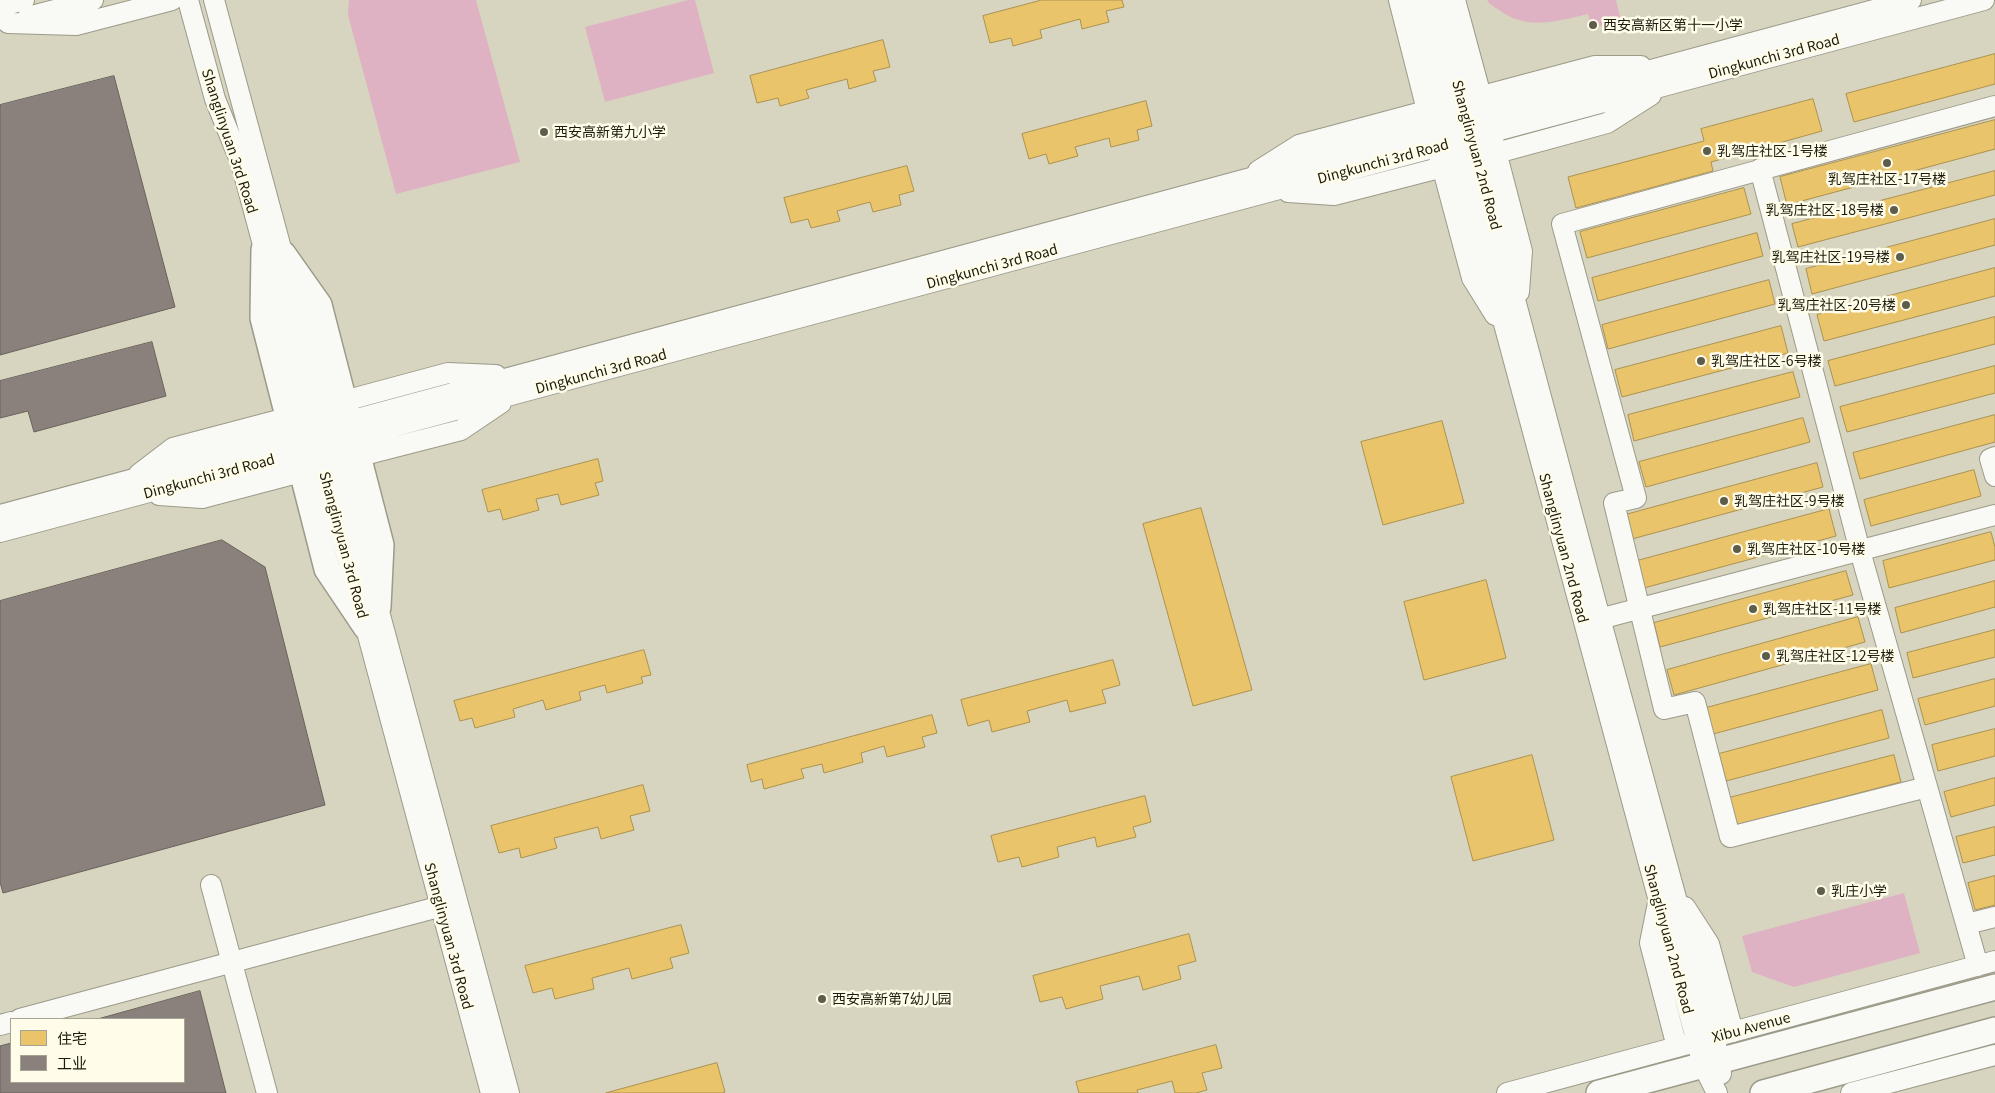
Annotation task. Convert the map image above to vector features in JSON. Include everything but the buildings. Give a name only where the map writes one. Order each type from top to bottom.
[{"type":"main road","points":[[274,252],[262,318],[381,545],[372,617]]},
{"type":"main road","points":[[274,252],[319,305],[328,569],[372,617]]},
{"type":"main road","name":"Xibu Avenue","points":[[1599,1093],[1714,1047],[1995,986]]},
{"type":"main road","points":[[1763,1093],[1995,1030]]},
{"type":"street","points":[[2,15],[6,0]]},
{"type":"street","points":[[2,15],[24,0]]},
{"type":"street","points":[[2,15],[93,0]]},
{"type":"street","points":[[2,15],[76,25],[172,0]]},
{"type":"street","name":"Shanglinyuan 3rd Road","points":[[188,0],[215,99],[274,252]]},
{"type":"street","name":"Shanglinyuan 3rd Road","points":[[214,0],[274,252]]},
{"type":"street","points":[[1399,0],[1459,122],[1469,160]]},
{"type":"street","name":"Shanglinyuan 2nd Road","points":[[1417,0],[1459,122]]},
{"type":"street","name":"Shanglinyuan 2nd Road","points":[[1435,0],[1459,122],[1506,332],[1592,621],[1667,895],[1714,1047],[1722,1093]]},
{"type":"street","points":[[1455,0],[1459,122]]},
{"type":"street","name":"Dingkunchi 3rd Road","points":[[1667,76],[1911,0]]},
{"type":"street","name":"Dingkunchi 3rd Road","points":[[0,532],[137,487],[515,385],[1459,122],[1667,76],[1984,0]]},
{"type":"street","points":[[1271,191],[1334,195],[1607,123],[1667,76]]},
{"type":"street","points":[[1927,787],[1730,837],[1695,702],[1664,709],[1614,503],[1636,498],[1562,224],[1995,106]]},
{"type":"street","name":"Dingkunchi 3rd Road","points":[[515,385],[1271,191],[1459,122]]},
{"type":"street","name":"Shanglinyuan 2nd Road","points":[[1469,160],[1518,309],[1592,621]]},
{"type":"street","points":[[1760,169],[1860,551],[1927,787],[1967,924],[1986,963]]},
{"type":"street","points":[[137,487],[173,448],[323,437],[461,430],[515,385]]},
{"type":"street","points":[[1995,457],[1990,458],[1995,476]]},
{"type":"street","name":"Dingkunchi 3rd Road","points":[[0,515],[137,487]]},
{"type":"street","points":[[1592,621],[1995,515]]},
{"type":"street","name":"Shanglinyuan 3rd Road","points":[[372,617],[449,904],[508,1093]]},
{"type":"street","points":[[212,884],[267,1093]]},
{"type":"street","points":[[1677,1047],[1650,943],[1667,895],[1709,944],[1714,1047]]},
{"type":"street","points":[[24,1018],[449,904]]},
{"type":"street","name":"Shanglinyuan 3rd Road","points":[[449,904],[491,1093]]},
{"type":"street","points":[[1967,924],[1995,917]]},
{"type":"street","name":"Xibu Avenue","points":[[1507,1093],[1677,1047],[1714,1047],[1986,963]]},
{"type":"street","name":"Shanglinyuan 2nd Road","points":[[1714,1047],[1717,1093]]},
{"type":"street","points":[[1852,1093],[1995,1055]]},
{"type":"shaded area","points":[[349,0],[476,0],[520,162],[396,194],[348,15]]},
{"type":"shaded area","points":[[688,0],[695,0],[714,73],[605,102],[585,27]]},
{"type":"shaded area","points":[[1487,0],[1616,0],[1621,21],[1592,28],[1588,14],[1554,21],[1531,22],[1510,16]]},
{"type":"shaded area","points":[[1904,893],[1920,953],[1794,987],[1752,972],[1742,936]]},
{"type":"place","name":"西安高新区第十一小学","points":[[1593,25]]},
{"type":"place","name":"西安高新第九小学","points":[[544,132]]},
{"type":"place","name":"乳驾庄社区-1号楼","points":[[1707,151]]},
{"type":"place","name":"乳驾庄社区-17号楼","points":[[1887,163]]},
{"type":"place","name":"乳驾庄社区-18号楼","points":[[1894,210]]},
{"type":"place","name":"乳驾庄社区-19号楼","points":[[1900,257]]},
{"type":"place","name":"乳驾庄社区-20号楼","points":[[1906,305]]},
{"type":"place","name":"乳驾庄社区-6号楼","points":[[1701,361]]},
{"type":"place","name":"乳驾庄社区-9号楼","points":[[1724,501]]},
{"type":"place","name":"乳驾庄社区-10号楼","points":[[1737,549]]},
{"type":"place","name":"乳驾庄社区-11号楼","points":[[1753,609]]},
{"type":"place","name":"乳驾庄社区-12号楼","points":[[1766,656]]},
{"type":"place","name":"乳庄小学","points":[[1821,891]]},
{"type":"place","name":"西安高新第7幼儿园","points":[[822,999]]}]
